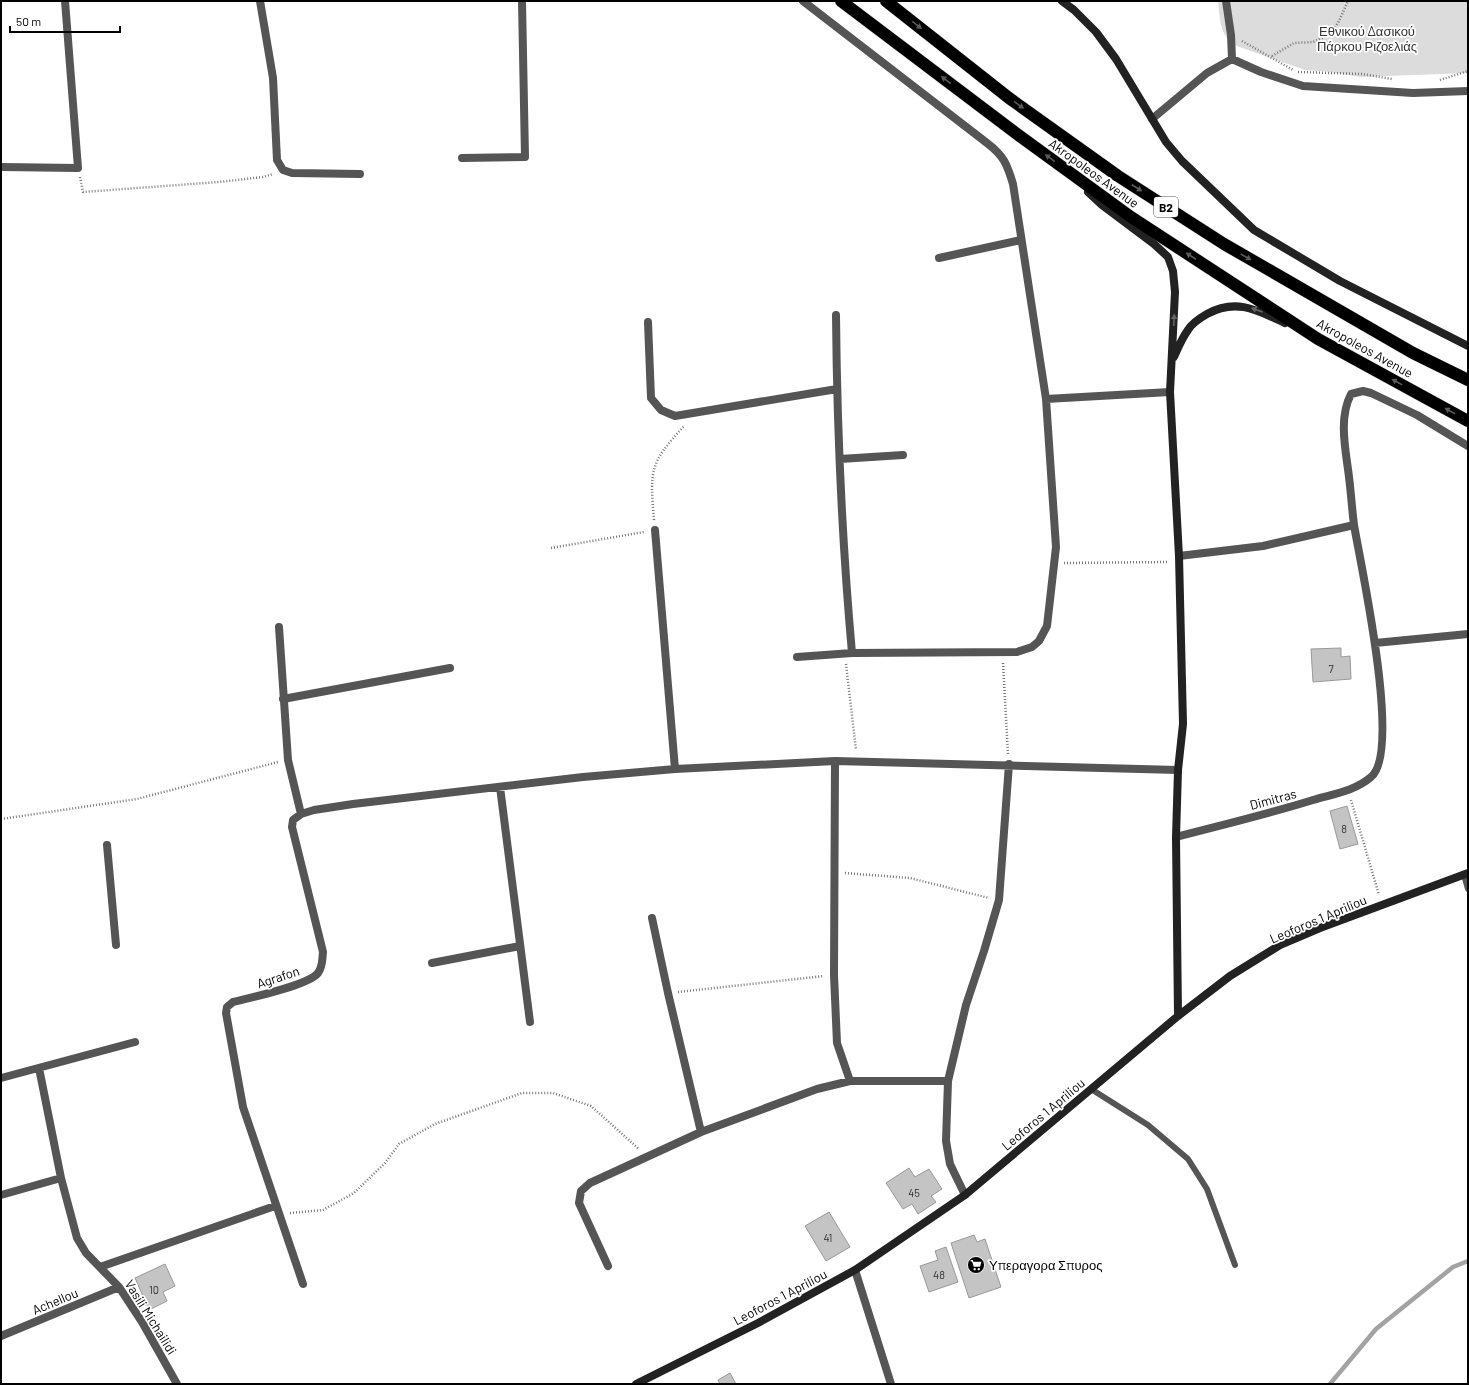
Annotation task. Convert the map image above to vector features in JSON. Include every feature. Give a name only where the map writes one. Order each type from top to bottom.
[{"type":"highway","name":"Akropoleos Avenue","points":[[841,1],[1131,217],[1318,339],[1468,421]]},
{"type":"highway","name":"Akropoleos Avenue","points":[[886,1],[1009,98],[1125,180],[1224,244],[1413,353],[1468,380]]},
{"type":"street","points":[[1,167],[78,168],[65,1]]},
{"type":"street","points":[[260,1],[273,78],[277,160],[282,170],[292,172],[360,174]]},
{"type":"street","points":[[462,158],[525,157],[522,1]]},
{"type":"street","points":[[796,656],[848,653],[1017,652],[1032,648],[1039,641],[1047,626],[1056,547],[1046,399],[1013,184],[1007,165],[1001,154],[802,1]]},
{"type":"street","points":[[1062,1],[1074,10],[1096,32],[1116,59],[1166,142],[1206,186],[1254,230],[1340,281],[1468,346]]},
{"type":"street","points":[[1226,1],[1231,35],[1232,59]]},
{"type":"street","points":[[1152,119],[1207,73],[1232,59]]},
{"type":"street","points":[[1232,59],[1261,72],[1303,86],[1413,93],[1468,91]]},
{"type":"street","points":[[1068,171],[1102,205],[1154,244],[1168,257],[1173,271],[1175,292],[1170,392],[1179,559],[1183,724],[1178,770],[1176,837],[1178,1016]]},
{"type":"street","points":[[939,258],[1021,240]]},
{"type":"street","points":[[1172,359],[1188,328],[1200,318],[1215,309],[1229,306],[1244,306],[1260,311],[1318,339]]},
{"type":"street","points":[[836,316],[837,388],[848,653]]},
{"type":"street","points":[[648,322],[651,398],[661,410],[675,416],[695,414],[837,388]]},
{"type":"street","points":[[1468,446],[1417,415],[1371,393],[1363,391],[1351,394],[1347,401],[1343,429],[1354,525],[1375,643],[1468,634]]},
{"type":"street","points":[[1046,399],[1170,392]]},
{"type":"street","points":[[840,459],[903,455]]},
{"type":"street","points":[[1179,559],[1264,546],[1354,525]]},
{"type":"street","points":[[655,530],[675,769]]},
{"type":"street","points":[[279,627],[288,760],[301,814],[314,810],[353,804],[675,769],[835,761],[1008,764],[1178,770]]},
{"type":"street","name":"Dimitras","points":[[1176,837],[1282,810],[1348,790],[1373,776],[1381,756],[1383,721],[1375,643]]},
{"type":"street","points":[[283,700],[450,668]]},
{"type":"street","points":[[835,761],[834,975],[837,1043],[850,1081]]},
{"type":"street","points":[[965,1195],[950,1164],[946,1141],[948,1081],[966,1005],[984,951],[998,900],[1008,764]]},
{"type":"street","points":[[500,787],[530,1022]]},
{"type":"street","name":"Agrafon","points":[[276,1206],[243,1107],[226,1013],[227,1007],[233,1002],[305,981],[317,974],[322,965],[323,952],[292,827],[293,820],[301,814]]},
{"type":"street","points":[[106,846],[116,945]]},
{"type":"street","name":"Leoforos 1 Apriliou","points":[[636,1384],[758,1323],[855,1270],[965,1195],[1178,1016],[1230,976],[1280,945],[1466,874]]},
{"type":"street","points":[[652,918],[701,1132]]},
{"type":"street","points":[[432,964],[520,946]]},
{"type":"street","points":[[1,1078],[135,1042]]},
{"type":"street","name":"Vasili Michailidi","points":[[39,1068],[61,1178],[77,1238],[86,1253],[119,1287],[142,1322],[177,1384]]},
{"type":"street","points":[[608,1266],[579,1203],[581,1191],[590,1183],[701,1132],[817,1089],[850,1081],[948,1081]]},
{"type":"street","points":[[1,1195],[61,1178]]},
{"type":"street","points":[[100,1266],[276,1206],[303,1284]]},
{"type":"street","points":[[855,1270],[891,1384]]},
{"type":"street","name":"Achellou","points":[[1,1336],[119,1287]]},
{"type":"lane","points":[[1466,874],[1468,889]]},
{"type":"lane","points":[[1092,1089],[1148,1125],[1188,1159],[1207,1189],[1235,1264]]},
{"type":"path","points":[[1272,56],[1294,43],[1313,42],[1331,34],[1348,1]]},
{"type":"path","points":[[1231,35],[1296,72],[1362,74],[1393,79]]},
{"type":"path","points":[[1439,80],[1468,71]]},
{"type":"path","points":[[78,168],[83,192],[219,182],[263,177],[282,170]]},
{"type":"path","points":[[551,548],[655,530],[651,480],[653,469],[660,454],[695,414]]},
{"type":"path","points":[[1054,563],[1179,559]]},
{"type":"path","points":[[1003,652],[1008,764]]},
{"type":"path","points":[[848,653],[857,762]]},
{"type":"path","points":[[1,819],[137,799],[288,760]]},
{"type":"path","points":[[1348,790],[1382,905]]},
{"type":"path","points":[[834,872],[910,878],[998,900]]},
{"type":"path","points":[[668,993],[834,975]]},
{"type":"path","points":[[276,1206],[293,1214],[323,1210],[354,1193],[386,1163],[399,1144],[435,1124],[522,1093],[553,1093],[591,1106],[647,1156]]},
{"type":"green space","name":"Εθνικού Δασικού Πάρκου Ριζοελιάς","points":[[1218,1],[1468,1],[1468,73],[1360,77],[1331,72],[1305,70],[1234,45],[1225,36],[1223,31]]},
{"type":"building","points":[[1341,648],[1341,657],[1350,656],[1351,679],[1313,682],[1311,649]]},
{"type":"building","points":[[1347,806],[1358,844],[1340,849],[1330,811]]},
{"type":"building","points":[[909,1168],[915,1177],[929,1169],[942,1189],[931,1196],[936,1202],[918,1214],[912,1204],[903,1209],[886,1183]]},
{"type":"building","points":[[829,1212],[850,1247],[826,1261],[805,1226]]},
{"type":"building","name":"Υπεραγορα Σπυρος","points":[[974,1235],[977,1242],[985,1239],[1001,1287],[969,1298],[951,1243]]},
{"type":"building","points":[[946,1247],[958,1282],[929,1292],[920,1266],[938,1260],[935,1251]]},
{"type":"building","points":[[165,1264],[175,1286],[163,1292],[167,1301],[149,1310],[135,1278]]},
{"type":"building","points":[[730,1373],[736,1384],[720,1384],[718,1380]]},
{"type":"waterway","points":[[1330,1384],[1376,1329],[1453,1267],[1468,1261]]},
{"type":"place","name":"Υπεραγορα Σπυρος","points":[[976,1265]]}]
